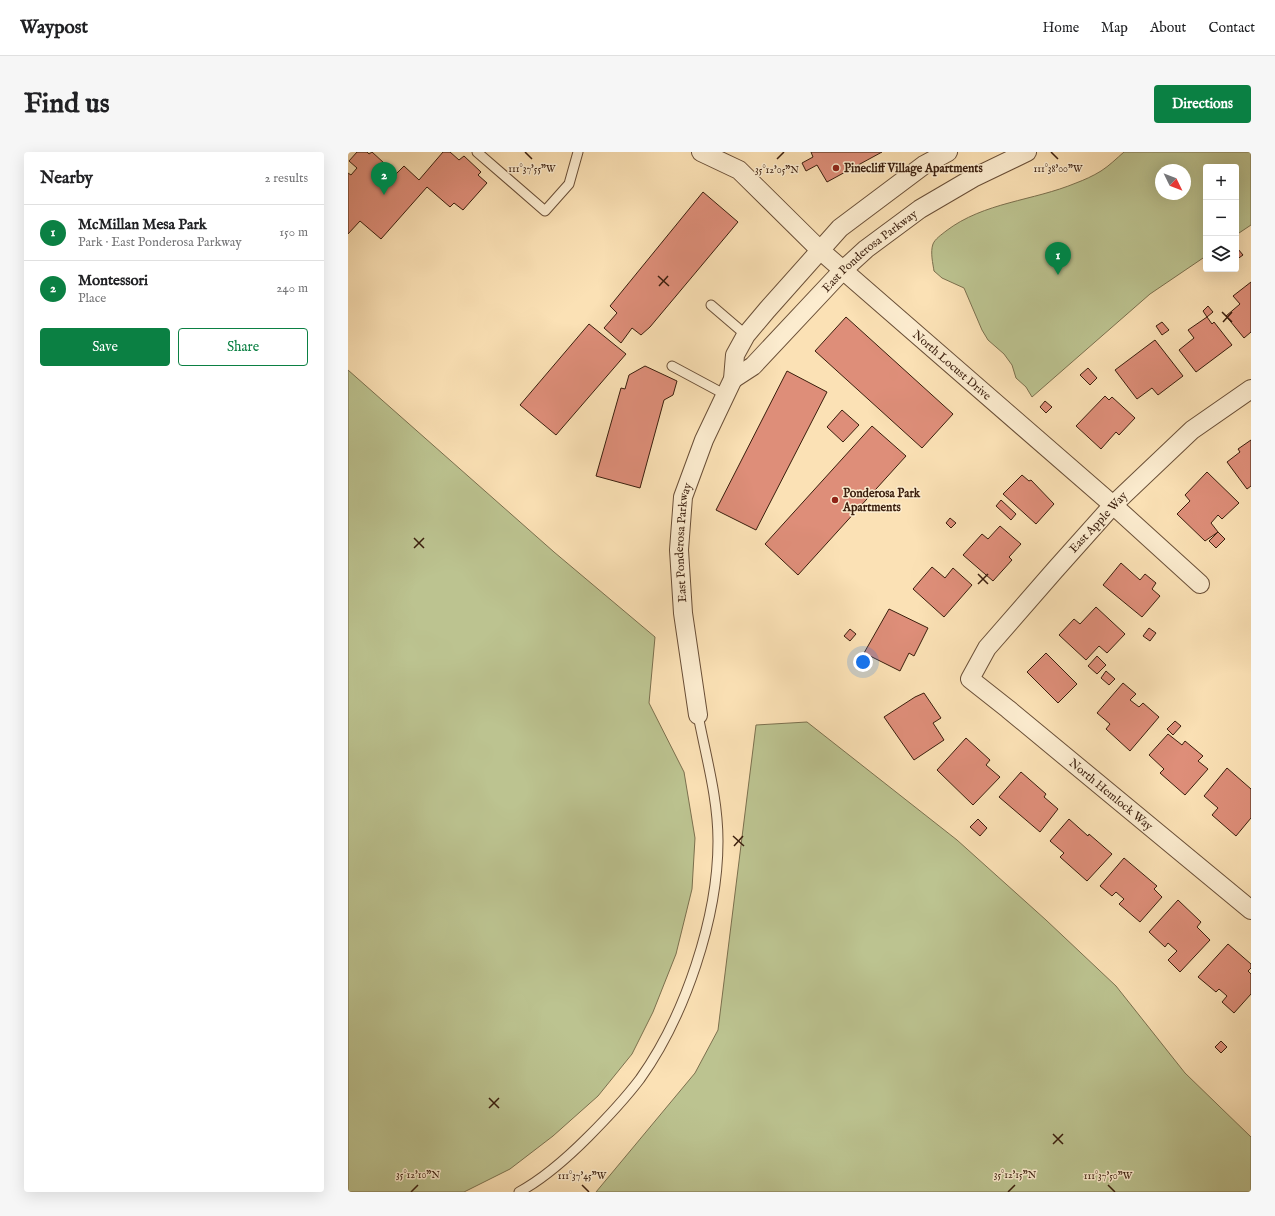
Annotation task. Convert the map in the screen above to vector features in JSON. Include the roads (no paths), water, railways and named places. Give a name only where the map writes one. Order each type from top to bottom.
[{"type":"street","name":"North Locust Drive","points":[[701,152],[739,170],[821,251],[1113,505],[1200,584]]},
{"type":"street","name":"East Ponderosa Parkway","points":[[698,715],[683,613],[679,550],[683,497],[704,440],[730,387],[735,354],[746,335],[840,228],[924,165],[948,152]]},
{"type":"street","name":"East Ponderosa Parkway","points":[[730,387],[753,366],[843,270],[866,249],[920,208],[973,178],[1027,152]]},
{"type":"street","name":"East Apple Way","points":[[970,679],[987,648],[1113,505],[1192,430],[1251,389]]},
{"type":"street","name":"North Hemlock Way","points":[[970,679],[1251,910]]},
{"type":"lane","points":[[477,152],[545,211],[569,184],[578,152]]},
{"type":"lane","points":[[711,306],[746,335]]},
{"type":"lane","points":[[672,366],[730,387]]},
{"type":"lane","points":[[519,1192],[566,1159],[611,1114],[640,1078],[672,1026],[691,979],[707,928],[715,882],[718,841],[716,803],[698,715]]},
{"type":"place","name":"Pinecliff Village Apartments","points":[[836,168]]},
{"type":"place","name":"Montessori","points":[[384,195]]},
{"type":"place","name":"McMillan Mesa Park","points":[[1058,275]]},
{"type":"place","name":"Ponderosa Park Apartments","points":[[835,500]]}]
